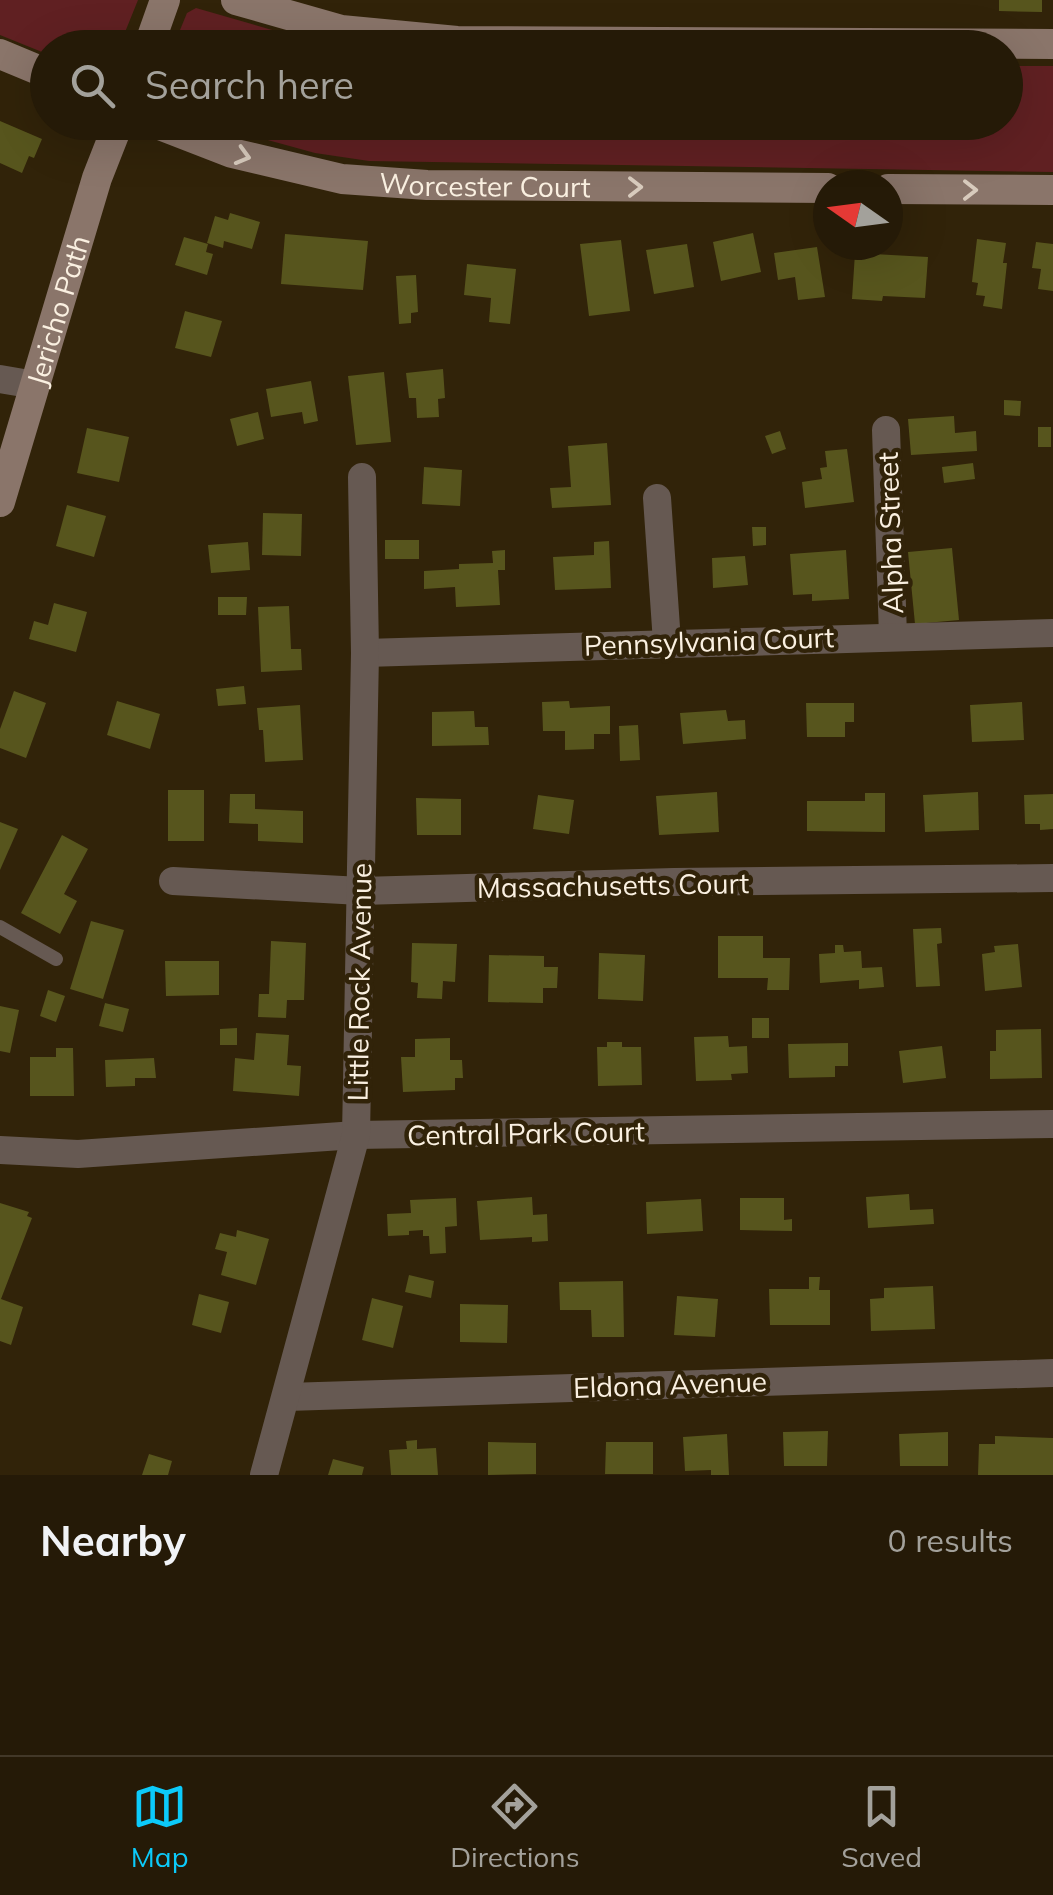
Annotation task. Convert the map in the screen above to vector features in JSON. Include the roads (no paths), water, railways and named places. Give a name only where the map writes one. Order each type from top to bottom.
[{"type":"street","points":[[154,30],[165,0]]},
{"type":"street","points":[[236,0],[341,30]]},
{"type":"street","points":[[1023,44],[1053,44]]},
{"type":"street","points":[[0,54],[30,66]]},
{"type":"street","name":"Jericho Path","points":[[0,502],[112,140]]},
{"type":"street","name":"Worcester Court","points":[[198,140],[232,153],[342,179],[427,185],[813,188]]},
{"type":"street","points":[[903,189],[1053,190]]},
{"type":"street","points":[[0,379],[35,385]]},
{"type":"street","name":"Alpha Street","points":[[886,430],[893,636]]},
{"type":"street","name":"Little Rock Avenue","points":[[264,1475],[356,1135],[365,653],[362,477]]},
{"type":"street","points":[[657,498],[667,642]]},
{"type":"street","name":"Pennsylvania Court","points":[[365,653],[1053,633]]},
{"type":"street","name":"Massachusetts Court","points":[[174,881],[361,890],[1053,878]]},
{"type":"street","name":"Central Park Court","points":[[0,1150],[91,1154],[356,1135],[1053,1124]]},
{"type":"street","name":"Eldona Avenue","points":[[287,1397],[1053,1372]]},
{"type":"lane","points":[[0,928],[56,959]]}]
